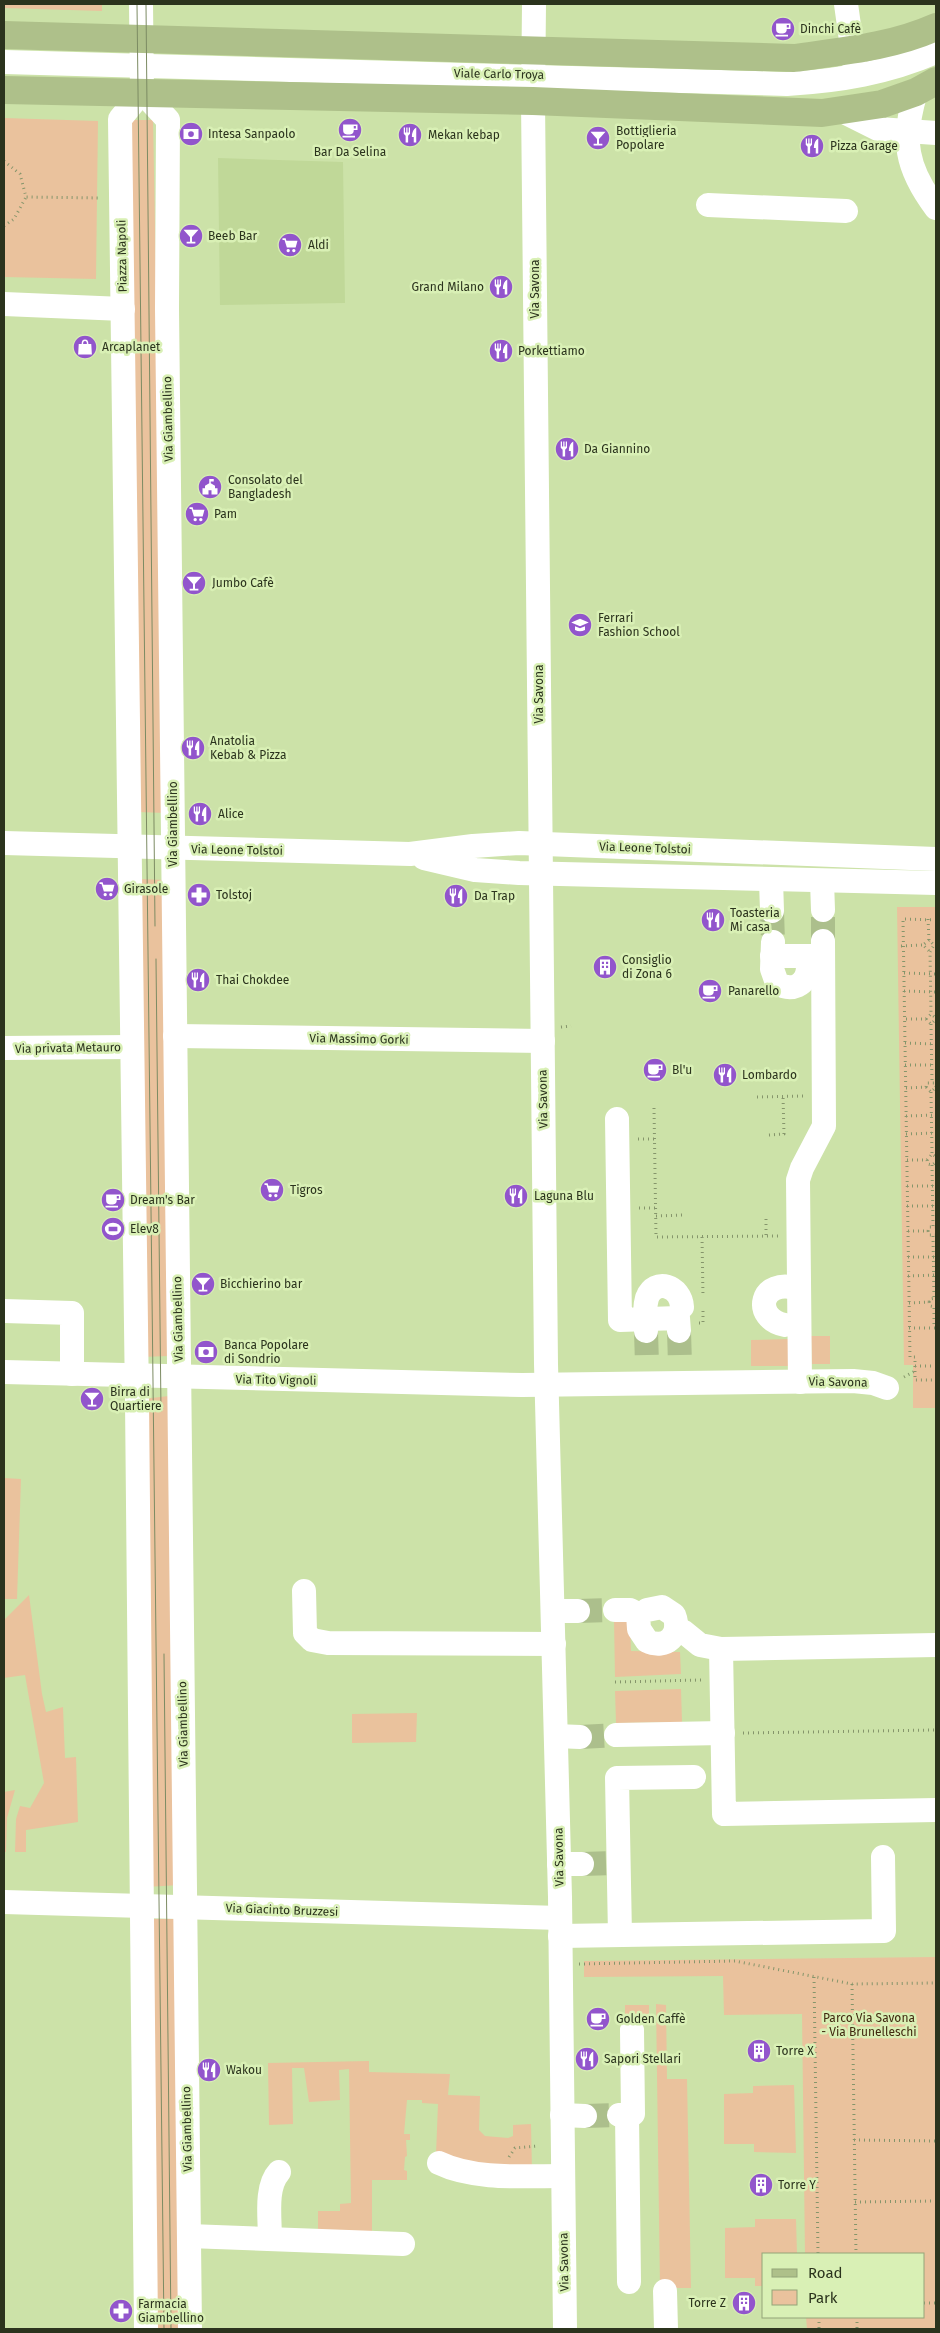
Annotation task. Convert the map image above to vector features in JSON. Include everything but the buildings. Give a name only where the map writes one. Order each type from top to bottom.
[{"type":"main road","name":"Viale Carlo Troya","points":[[142,79],[534,75],[794,58],[863,49],[924,32]]},
{"type":"main road","points":[[4,35],[142,39]]},
{"type":"main road","name":"Viale Carlo Troya","points":[[142,39],[534,75],[831,111],[882,104],[926,86]]},
{"type":"main road","points":[[4,90],[142,79]]},
{"type":"street","points":[[4,62],[142,79],[142,4]]},
{"type":"street","name":"Via Savona","points":[[534,4],[540,844],[548,1385],[560,1927],[574,2115],[563,2176],[565,2329]]},
{"type":"street","points":[[846,4],[863,49],[848,94],[831,111],[878,130],[936,133]]},
{"type":"street","name":"Viale Carlo Troya","points":[[534,75],[787,84],[855,77],[880,72],[936,52]]},
{"type":"street","name":"Piazza Napoli","points":[[4,304],[123,309],[120,118],[142,79]]},
{"type":"street","name":"Via Giambellino","points":[[142,79],[168,120],[167,309],[190,2329]]},
{"type":"street","points":[[926,86],[908,133],[910,161],[920,184],[936,208]]},
{"type":"street","points":[[708,205],[846,211]]},
{"type":"street","points":[[123,309],[131,1047],[137,1376],[146,2329]]},
{"type":"street","name":"Via Leone Tolstoi","points":[[4,843],[130,848],[410,854],[473,846],[540,844],[936,859]]},
{"type":"street","points":[[594,875],[622,866],[690,862],[621,859],[598,846]]},
{"type":"street","points":[[728,879],[722,873],[720,860],[724,855],[732,851]]},
{"type":"street","name":"Via Leone Tolstoi","points":[[410,854],[475,870],[728,879],[936,883]]},
{"type":"street","points":[[771,880],[772,911]]},
{"type":"street","points":[[822,881],[823,910]]},
{"type":"street","points":[[772,949],[818,955],[808,975],[798,986],[784,987],[777,983],[773,977],[772,949]]},
{"type":"street","points":[[800,1382],[798,1180],[802,1168],[821,1136],[824,1126],[818,955]]},
{"type":"street","name":"Via Massimo Gorki","points":[[175,1036],[543,1041]]},
{"type":"street","name":"Via privata Metauro","points":[[4,1048],[131,1047]]},
{"type":"street","points":[[617,1119],[620,1320],[646,1325],[678,1318],[679,1330]]},
{"type":"street","points":[[785,1325],[770,1319],[764,1304],[767,1296],[772,1289],[779,1286],[787,1285],[799,1289]]},
{"type":"street","points":[[646,1325],[647,1298],[658,1288],[665,1286],[678,1293],[682,1307]]},
{"type":"street","points":[[4,1311],[72,1313],[72,1374]]},
{"type":"street","name":"Via Tito Vignoli","points":[[4,1372],[179,1378],[548,1385]]},
{"type":"street","name":"Via Savona","points":[[548,1385],[646,1374],[680,1374],[800,1382],[853,1381],[896,1383]]},
{"type":"street","points":[[304,1591],[305,1633],[312,1640],[328,1643],[554,1644]]},
{"type":"street","points":[[614,1610],[630,1610],[638,1614],[642,1636],[654,1644],[668,1642],[674,1636],[676,1630],[674,1615],[668,1610],[654,1607],[647,1610]]},
{"type":"street","points":[[553,1611],[578,1611]]},
{"type":"street","points":[[676,1630],[684,1632],[700,1645],[721,1648],[936,1645]]},
{"type":"street","points":[[721,1648],[724,1814],[936,1810]]},
{"type":"street","points":[[616,1735],[722,1734]]},
{"type":"street","points":[[556,1736],[580,1737]]},
{"type":"street","points":[[620,1935],[615,1863],[617,1778],[694,1777]]},
{"type":"street","name":"Via Giacinto Bruzzesi","points":[[4,1902],[185,1907],[560,1927],[620,1935],[884,1931],[883,1857]]},
{"type":"street","points":[[559,1864],[582,1864]]},
{"type":"street","points":[[629,2282],[623,2115],[633,2114],[632,2030]]},
{"type":"street","points":[[439,2163],[460,2172],[533,2177],[563,2176]]},
{"type":"street","points":[[270,2239],[271,2186],[273,2178],[279,2172]]},
{"type":"street","points":[[189,2236],[403,2244]]},
{"type":"street","points":[[666,2291],[666,2329]]},
{"type":"path","points":[[4,161],[20,174],[26,197],[14,219],[4,226]]},
{"type":"path","points":[[26,197],[121,197]]},
{"type":"path","points":[[936,920],[903,919],[902,946],[906,1019],[905,1065],[910,1357],[915,1357],[915,1380],[936,1380]]},
{"type":"path","points":[[928,919],[929,940],[935,945],[930,952],[931,1014],[936,1019],[931,1024],[934,1066],[932,1083]]},
{"type":"path","points":[[902,946],[924,945],[929,940]]},
{"type":"path","points":[[924,945],[930,952]]},
{"type":"path","points":[[904,973],[936,974]]},
{"type":"path","points":[[904,991],[936,992]]},
{"type":"path","points":[[906,1019],[926,1019],[931,1014]]},
{"type":"path","points":[[926,1019],[931,1024]]},
{"type":"path","points":[[905,1043],[936,1044]]},
{"type":"path","points":[[905,1065],[934,1066]]},
{"type":"path","points":[[926,1087],[927,1083],[935,1083],[936,1087],[931,1092],[932,1154],[927,1160]]},
{"type":"path","points":[[906,1088],[926,1087],[931,1092]]},
{"type":"path","points":[[757,1096],[824,1096]]},
{"type":"path","points":[[769,1134],[784,1134],[783,1096]]},
{"type":"path","points":[[654,1108],[656,1237],[799,1235]]},
{"type":"path","points":[[906,1116],[936,1115]]},
{"type":"path","points":[[906,1134],[936,1133]]},
{"type":"path","points":[[932,1154],[936,1157]]},
{"type":"path","points":[[907,1160],[927,1160]]},
{"type":"path","points":[[927,1160],[928,1164],[932,1165]]},
{"type":"path","points":[[932,1165],[936,1162]]},
{"type":"path","points":[[908,1232],[928,1231],[935,1226],[932,1165]]},
{"type":"path","points":[[907,1186],[934,1186]]},
{"type":"path","points":[[907,1206],[934,1206]]},
{"type":"path","points":[[656,1216],[684,1215]]},
{"type":"path","points":[[766,1219],[766,1236]]},
{"type":"path","points":[[928,1231],[935,1236],[935,1297],[930,1299],[929,1302]]},
{"type":"path","points":[[908,1257],[935,1257]]},
{"type":"path","points":[[908,1276],[935,1275]]},
{"type":"path","points":[[909,1303],[929,1302],[935,1307],[935,1328],[909,1328]]},
{"type":"path","points":[[916,1366],[936,1366]]},
{"type":"path","points":[[896,1383],[916,1372]]},
{"type":"path","points":[[616,1682],[722,1680]]},
{"type":"path","points":[[722,1734],[936,1730]]},
{"type":"path","points":[[579,1964],[735,1961],[852,1984],[936,1982]]},
{"type":"path","points":[[814,1977],[818,2253]]},
{"type":"path","points":[[852,1984],[856,2253]]},
{"type":"path","points":[[854,2140],[936,2141]]},
{"type":"path","points":[[855,2202],[936,2201]]},
{"type":"shaded area","points":[[218,158],[343,162],[345,303],[220,305]]},
{"type":"green space","points":[[4,4],[102,4],[102,11],[4,8]]},
{"type":"green space","points":[[4,118],[98,121],[96,279],[4,277]]},
{"type":"green space","points":[[129,120],[153,120],[166,813],[138,812]]},
{"type":"green space","points":[[138,879],[166,880],[168,1356],[142,1357]]},
{"type":"green space","points":[[897,907],[936,907],[936,1408],[913,1408],[913,1365],[904,1365]]},
{"type":"green space","points":[[811,1336],[830,1336],[830,1364],[812,1364]]},
{"type":"green space","points":[[790,1339],[790,1366],[751,1366],[751,1340]]},
{"type":"green space","points":[[169,1396],[180,1885],[146,1887],[143,1399]]},
{"type":"green space","points":[[4,1478],[21,1479],[17,1599],[4,1599]]},
{"type":"green space","points":[[29,1595],[46,1712],[63,1707],[65,1758],[76,1757],[78,1822],[26,1830],[26,1852],[15,1852],[16,1819],[20,1806],[30,1808],[44,1783],[25,1675],[4,1678],[4,1620]]},
{"type":"green space","points":[[614,1619],[630,1622],[631,1651],[680,1652],[681,1674],[615,1677]]},
{"type":"green space","points":[[681,1689],[682,1722],[616,1723],[615,1691]]},
{"type":"green space","points":[[417,1713],[416,1742],[352,1743],[352,1714]]},
{"type":"green space","points":[[15,1790],[7,1818],[6,1852],[4,1852],[4,1792]]},
{"type":"green space","points":[[146,1919],[179,1919],[181,2329],[151,2329]]},
{"type":"green space","name":"Parco Via Savona - Via Brunelleschi","points":[[936,1957],[936,2329],[807,2329],[806,2318],[925,2318],[925,2253],[805,2253],[802,2014],[724,2015],[723,1976],[584,1977],[584,1961]]},
{"type":"green space","points":[[656,2004],[666,2005],[667,2079],[687,2079],[691,2288],[660,2288]]},
{"type":"green space","points":[[625,2005],[649,2005],[649,2025],[625,2025]]},
{"type":"green space","points":[[369,2061],[369,2072],[450,2074],[448,2095],[480,2096],[479,2130],[485,2136],[508,2138],[513,2136],[513,2125],[531,2124],[532,2172],[462,2166],[436,2154],[438,2104],[422,2103],[422,2100],[407,2100],[404,2134],[410,2134],[410,2140],[406,2140],[407,2156],[405,2157],[404,2170],[407,2171],[407,2180],[372,2180],[372,2236],[318,2234],[318,2211],[340,2211],[340,2204],[351,2203],[349,2069],[339,2070],[340,2100],[309,2102],[304,2068],[292,2068],[293,2124],[269,2125],[268,2063]]},
{"type":"green space","points":[[794,2085],[796,2153],[754,2152],[754,2144],[724,2144],[724,2094],[753,2093],[753,2086]]},
{"type":"green space","points":[[755,2219],[796,2219],[797,2253],[762,2253],[762,2286],[755,2286],[755,2278],[725,2278],[725,2228],[755,2227]]},
{"type":"tunnel","points":[[823,910],[823,941]]},
{"type":"tunnel","points":[[772,911],[773,942]]},
{"type":"tunnel","points":[[646,1331],[647,1364]]},
{"type":"tunnel","points":[[679,1331],[680,1364]]},
{"type":"tunnel","points":[[578,1611],[615,1610]]},
{"type":"tunnel","points":[[580,1737],[616,1735]]},
{"type":"tunnel","points":[[582,1864],[612,1863]]},
{"type":"tunnel","points":[[585,2116],[619,2115]]},
{"type":"tram line","points":[[137,4],[164,2329]]},
{"type":"tram line","points":[[146,4],[155,926]]},
{"type":"tram line","points":[[156,959],[161,1411]]},
{"type":"tram line","points":[[164,1654],[171,2329]]},
{"type":"place","name":"Dinchi Cafè","points":[[783,29]]},
{"type":"place","name":"Bar Da Selina","points":[[350,130]]},
{"type":"place","name":"Intesa Sanpaolo","points":[[191,134]]},
{"type":"place","name":"Mekan kebap","points":[[410,135]]},
{"type":"place","name":"Bottiglieria Popolare","points":[[598,138]]},
{"type":"place","name":"Pizza Garage","points":[[812,146]]},
{"type":"place","name":"Beeb Bar","points":[[191,236]]},
{"type":"place","name":"Aldi","points":[[290,245]]},
{"type":"place","name":"Grand Milano","points":[[501,287]]},
{"type":"place","name":"Arcaplanet","points":[[85,347]]},
{"type":"place","name":"Porkettiamo","points":[[501,351]]},
{"type":"place","name":"Da Giannino","points":[[567,449]]},
{"type":"place","name":"Consolato del Bangladesh","points":[[210,487]]},
{"type":"place","name":"Pam","points":[[197,514]]},
{"type":"place","name":"Jumbo Cafè","points":[[194,583]]},
{"type":"place","name":"Ferrari Fashion School","points":[[580,625]]},
{"type":"place","name":"Anatolia Kebab & Pizza","points":[[193,748]]},
{"type":"place","name":"Alice","points":[[200,814]]},
{"type":"place","name":"Girasole","points":[[107,889]]},
{"type":"place","name":"Tolstoj","points":[[199,895]]},
{"type":"place","name":"Da Trap","points":[[456,896]]},
{"type":"place","name":"Toasteria Mi casa","points":[[713,920]]},
{"type":"place","name":"Consiglio di Zona 6","points":[[605,967]]},
{"type":"place","name":"Thai Chokdee","points":[[198,980]]},
{"type":"place","name":"Panarello","points":[[710,991]]},
{"type":"place","name":"Bl'u","points":[[655,1070]]},
{"type":"place","name":"Lombardo","points":[[725,1075]]},
{"type":"place","name":"Tigros","points":[[272,1190]]},
{"type":"place","name":"Laguna Blu","points":[[516,1196]]},
{"type":"place","name":"Dream's Bar","points":[[113,1200]]},
{"type":"place","name":"Elev8","points":[[113,1229]]},
{"type":"place","name":"Bicchierino bar","points":[[203,1284]]},
{"type":"place","name":"Banca Popolare di Sondrio","points":[[206,1352]]},
{"type":"place","name":"Birra di Quartiere","points":[[92,1399]]},
{"type":"place","name":"Golden Caffè","points":[[598,2019]]},
{"type":"place","name":"Torre X","points":[[759,2051]]},
{"type":"place","name":"Sapori Stellari","points":[[587,2059]]},
{"type":"place","name":"Wakou","points":[[209,2070]]},
{"type":"place","name":"Torre Y","points":[[761,2185]]},
{"type":"place","name":"Torre Z","points":[[744,2303]]},
{"type":"place","name":"Farmacia Giambellino","points":[[121,2311]]}]
